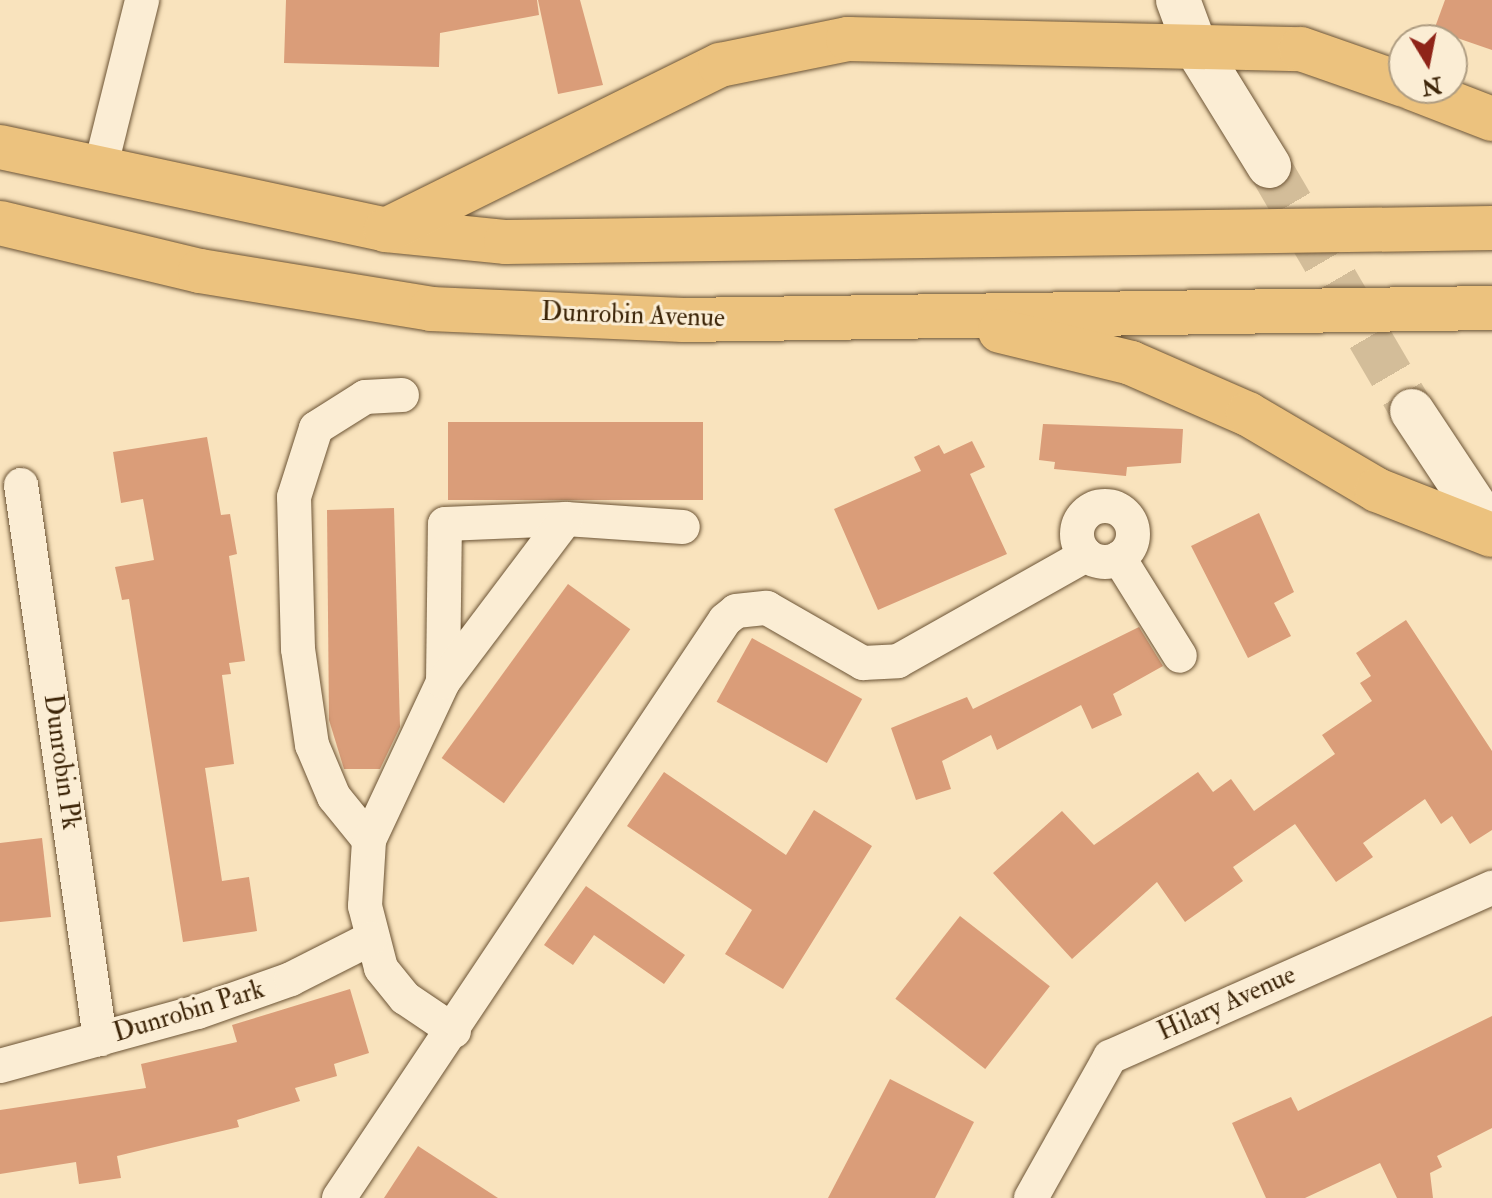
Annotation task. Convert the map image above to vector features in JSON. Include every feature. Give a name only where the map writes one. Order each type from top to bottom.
[{"type":"highway","points":[[386,230],[720,65],[848,39],[1301,49],[1388,79]]},
{"type":"highway","points":[[1453,104],[1492,119]]},
{"type":"highway","points":[[0,147],[101,165],[386,230],[506,242],[1247,227],[1492,228]]},
{"type":"highway","name":"Dunrobin Avenue","points":[[0,223],[200,271],[431,309],[683,320],[1274,307],[1492,308]]},
{"type":"highway","points":[[911,316],[1041,338],[1131,363],[1248,414],[1377,490],[1492,533]]},
{"type":"main road","points":[[1178,0],[1195,46],[1269,166]]},
{"type":"main road","points":[[1412,411],[1492,533]]},
{"type":"street","points":[[101,165],[142,0]]},
{"type":"street","points":[[369,840],[334,797],[312,745],[298,649],[294,497],[301,459],[316,428],[365,397],[402,395]]},
{"type":"street","name":"Dunrobin Pk","points":[[21,485],[100,1039]]},
{"type":"street","points":[[443,682],[445,524],[566,519],[683,527]]},
{"type":"street","points":[[454,1031],[405,998],[381,968],[370,939],[369,840],[443,682],[566,519]]},
{"type":"street","points":[[339,1198],[736,611],[767,608],[863,663],[879,665],[909,656],[1103,556],[1180,656]]},
{"type":"street","name":"Hilary Avenue","points":[[1031,1198],[1110,1057],[1492,888]]},
{"type":"street","name":"Dunrobin Park","points":[[0,1066],[100,1039],[291,979],[370,939]]},
{"type":"building","points":[[286,0],[537,0],[539,15],[440,33],[439,67],[284,63]]},
{"type":"building","points":[[538,0],[580,0],[603,85],[558,94]]},
{"type":"building","points":[[1445,0],[1492,0],[1492,50],[1468,42],[1468,24],[1436,24]]},
{"type":"building","points":[[448,422],[703,422],[703,500],[448,500]]},
{"type":"building","points":[[1043,424],[1183,429],[1181,463],[1127,467],[1126,476],[1054,469],[1055,462],[1039,460]]},
{"type":"building","points":[[207,437],[221,515],[230,514],[237,554],[229,556],[245,661],[229,663],[231,674],[222,675],[234,764],[205,768],[222,881],[249,877],[257,931],[183,942],[129,599],[122,600],[115,567],[154,560],[143,499],[121,503],[113,452]]},
{"type":"building","points":[[972,441],[985,467],[970,474],[1007,554],[878,610],[834,509],[921,471],[914,457],[939,445],[944,454]]},
{"type":"building","points":[[394,508],[400,727],[380,769],[344,769],[329,720],[327,510]]},
{"type":"building","points":[[1259,513],[1294,592],[1274,603],[1291,636],[1248,658],[1191,546]]},
{"type":"building","points":[[568,584],[630,629],[504,803],[442,758]]},
{"type":"building","points":[[1406,620],[1492,751],[1492,830],[1470,844],[1452,816],[1441,824],[1425,799],[1363,843],[1373,857],[1336,882],[1295,824],[1233,867],[1243,881],[1185,922],[1157,882],[1072,959],[993,873],[1062,811],[1094,845],[1198,772],[1213,792],[1231,779],[1254,811],[1335,754],[1322,735],[1372,701],[1360,683],[1371,676],[1356,653]]},
{"type":"building","points":[[1139,627],[1163,666],[1113,694],[1122,715],[1092,729],[1081,705],[997,750],[991,735],[942,761],[951,789],[916,800],[891,728],[967,697],[973,709]]},
{"type":"building","points":[[752,638],[862,699],[827,763],[717,702]]},
{"type":"building","points":[[664,772],[786,855],[814,810],[872,846],[783,989],[725,954],[752,910],[627,826]]},
{"type":"building","points":[[42,838],[51,917],[0,922],[0,843]]},
{"type":"building","points":[[586,886],[685,955],[664,984],[594,935],[573,965],[544,945]]},
{"type":"building","points":[[960,916],[1050,986],[985,1069],[895,999]]},
{"type":"building","points":[[350,989],[369,1053],[334,1064],[337,1076],[295,1088],[300,1101],[237,1120],[239,1127],[117,1156],[121,1178],[79,1184],[76,1162],[0,1174],[0,1110],[146,1088],[141,1064],[237,1042],[232,1025]]},
{"type":"building","points":[[1492,1016],[1492,1128],[1437,1156],[1442,1167],[1430,1173],[1433,1198],[1397,1198],[1380,1163],[1305,1198],[1266,1198],[1232,1123],[1291,1097],[1298,1111]]},
{"type":"building","points":[[890,1079],[974,1122],[935,1198],[828,1198]]},
{"type":"building","points":[[418,1146],[498,1198],[384,1198]]},
{"type":"tunnel","points":[[1269,166],[1412,411]]}]
